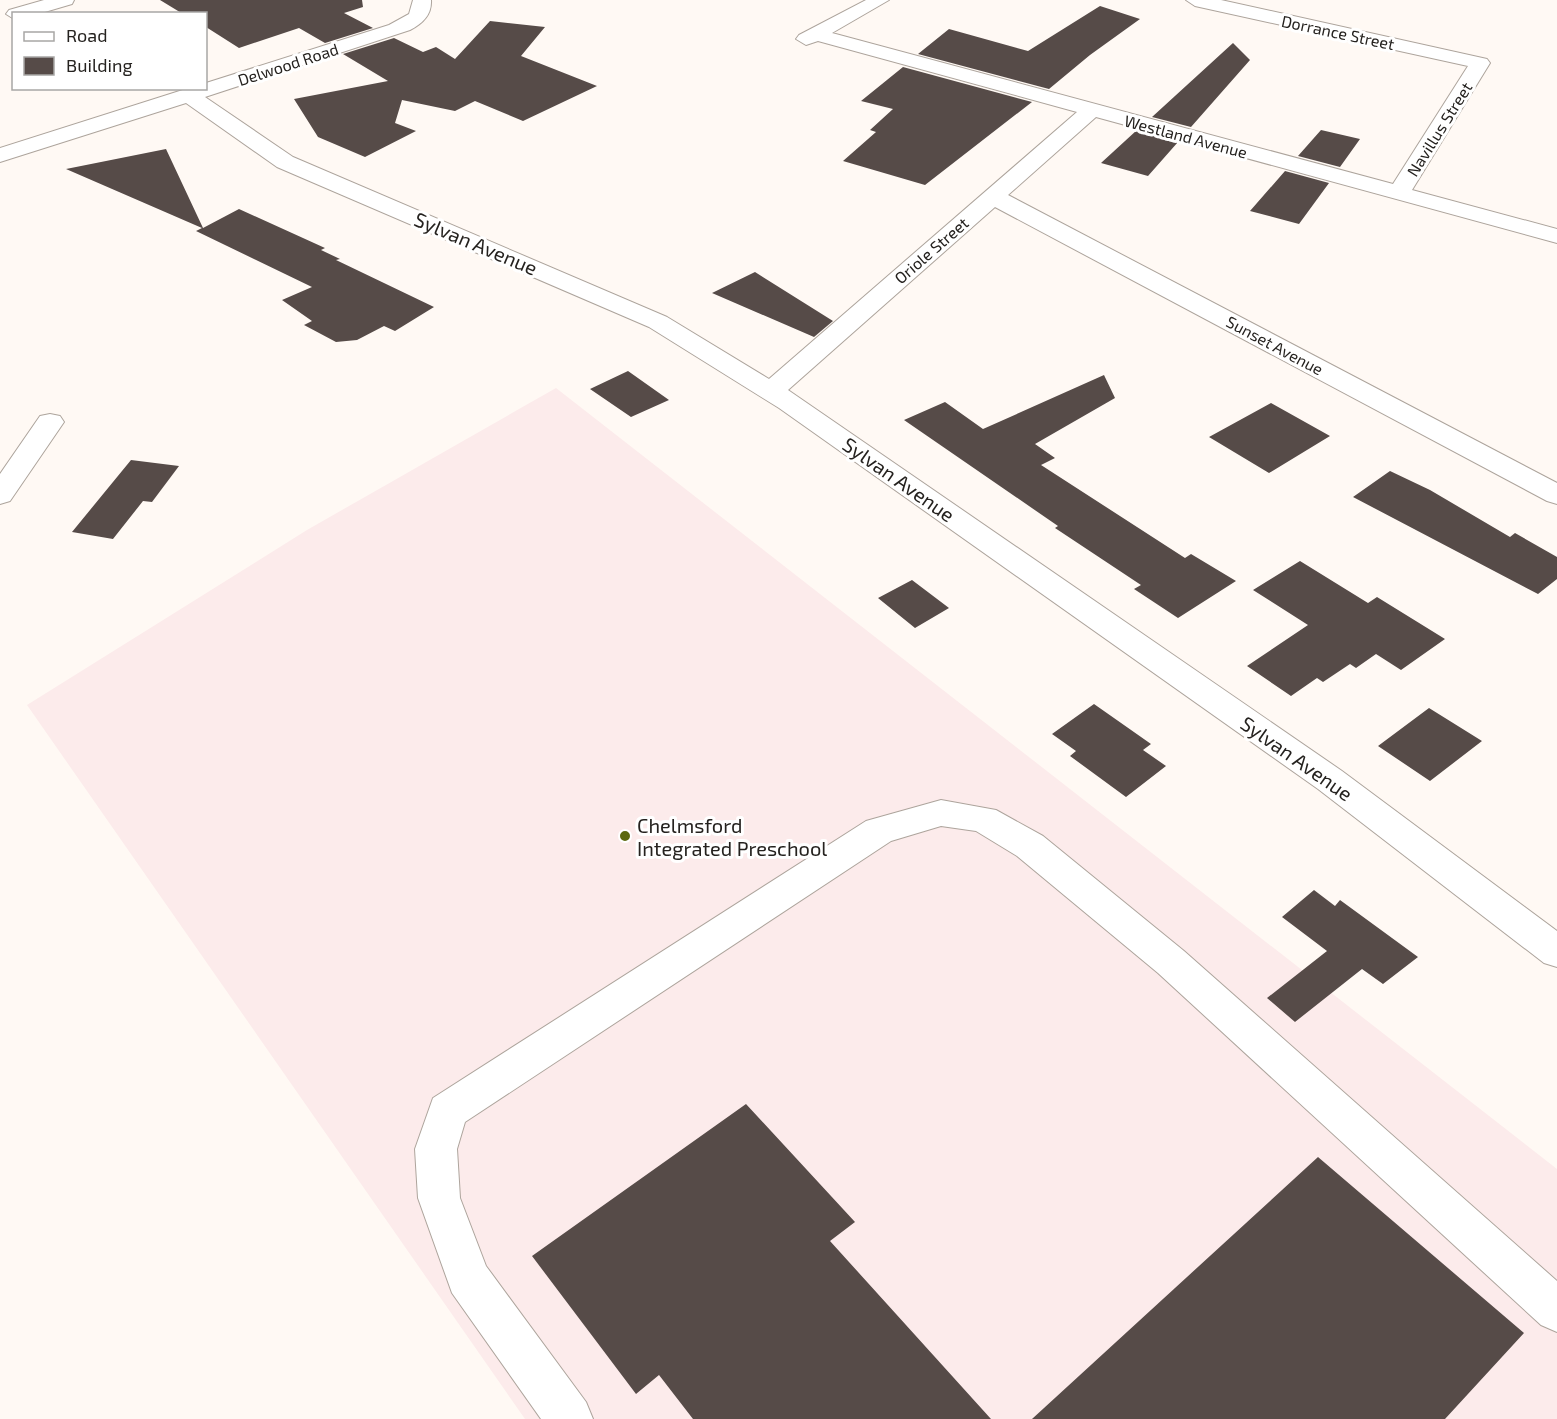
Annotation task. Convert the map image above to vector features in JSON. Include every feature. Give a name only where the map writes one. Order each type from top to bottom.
[{"type":"street","points":[[22,12],[66,0]]},
{"type":"street","name":"Delwood Road","points":[[207,89],[405,25],[420,16],[424,8],[422,0]]},
{"type":"street","name":"Westland Avenue","points":[[880,0],[807,38],[1091,110],[1557,236]]},
{"type":"street","name":"Dorrance Street","points":[[1210,1],[1480,63]]},
{"type":"street","name":"Navillus Street","points":[[1398,194],[1480,63]]},
{"type":"street","name":"Delwood Road","points":[[0,155],[204,90]]},
{"type":"street","name":"Sylvan Avenue","points":[[189,95],[285,162],[593,292],[658,322],[771,392],[1330,780],[1557,952]]},
{"type":"street","name":"Oriole Street","points":[[771,392],[1091,110]]},
{"type":"street","name":"Sunset Avenue","points":[[993,196],[1557,495]]},
{"type":"street","points":[[0,495],[50,422]]},
{"type":"street","points":[[569,1419],[468,1278],[439,1198],[436,1149],[448,1111],[879,831],[941,813],[984,819],[1038,853],[1198,986],[1557,1310]]},
{"type":"shaded area","name":"Chelmsford Integrated Preschool","points":[[556,388],[1557,1169],[1557,1419],[525,1419],[27,705],[307,530]]},
{"type":"building","points":[[160,0],[362,0],[363,7],[344,13],[373,28],[325,43],[299,28],[239,48],[207,28],[207,12],[180,12]]},
{"type":"building","points":[[1100,6],[1140,19],[1090,55],[1049,89],[918,54],[949,29],[1028,51]]},
{"type":"building","points":[[490,21],[545,27],[521,56],[597,86],[523,121],[475,101],[455,111],[402,100],[395,123],[416,131],[365,157],[318,137],[294,99],[388,81],[343,54],[394,38],[423,52],[436,47],[455,59]]},
{"type":"building","points":[[1233,43],[1250,60],[1191,127],[1152,117]]},
{"type":"building","points":[[903,67],[1032,102],[925,185],[843,161],[876,132],[870,130],[893,109],[861,101]]},
{"type":"building","points":[[1137,130],[1178,142],[1148,176],[1101,163]]},
{"type":"building","points":[[1321,130],[1360,139],[1340,167],[1298,156]]},
{"type":"building","points":[[166,149],[203,228],[239,209],[325,248],[321,250],[340,259],[336,260],[434,307],[395,331],[384,326],[357,340],[336,342],[304,325],[312,321],[282,300],[312,287],[196,231],[202,228],[66,169]]},
{"type":"building","points":[[1285,171],[1329,183],[1299,224],[1250,211]]},
{"type":"building","points":[[755,272],[833,321],[814,337],[712,293]]},
{"type":"building","points":[[628,371],[669,400],[631,417],[590,389]]},
{"type":"building","points":[[1104,375],[1115,398],[1035,444],[1055,458],[1041,465],[1185,558],[1191,554],[1236,581],[1178,618],[1134,589],[1141,585],[1055,528],[1058,526],[904,420],[945,402],[983,429]]},
{"type":"building","points":[[1271,403],[1330,436],[1269,473],[1209,437]]},
{"type":"building","points":[[131,460],[179,466],[152,502],[143,501],[113,539],[72,532]]},
{"type":"building","points":[[1390,471],[1430,490],[1510,537],[1515,533],[1557,557],[1557,579],[1538,594],[1353,497]]},
{"type":"building","points":[[1300,561],[1368,603],[1377,597],[1445,639],[1401,670],[1376,654],[1356,668],[1350,664],[1323,682],[1317,678],[1291,696],[1247,666],[1308,625],[1253,590]]},
{"type":"building","points":[[912,580],[949,608],[915,628],[878,598]]},
{"type":"building","points":[[1094,704],[1151,744],[1143,750],[1166,766],[1126,797],[1070,756],[1076,751],[1052,734]]},
{"type":"building","points":[[1429,708],[1482,741],[1430,781],[1378,746]]},
{"type":"building","points":[[1314,890],[1335,906],[1340,900],[1418,957],[1383,984],[1362,969],[1295,1022],[1267,998],[1327,951],[1282,917]]},
{"type":"building","points":[[746,1104],[855,1222],[830,1241],[991,1419],[693,1419],[659,1375],[636,1394],[532,1256]]},
{"type":"building","points":[[1318,1157],[1524,1333],[1445,1419],[1032,1419]]},
{"type":"place","name":"Chelmsford Integrated Preschool","points":[[625,836]]}]
